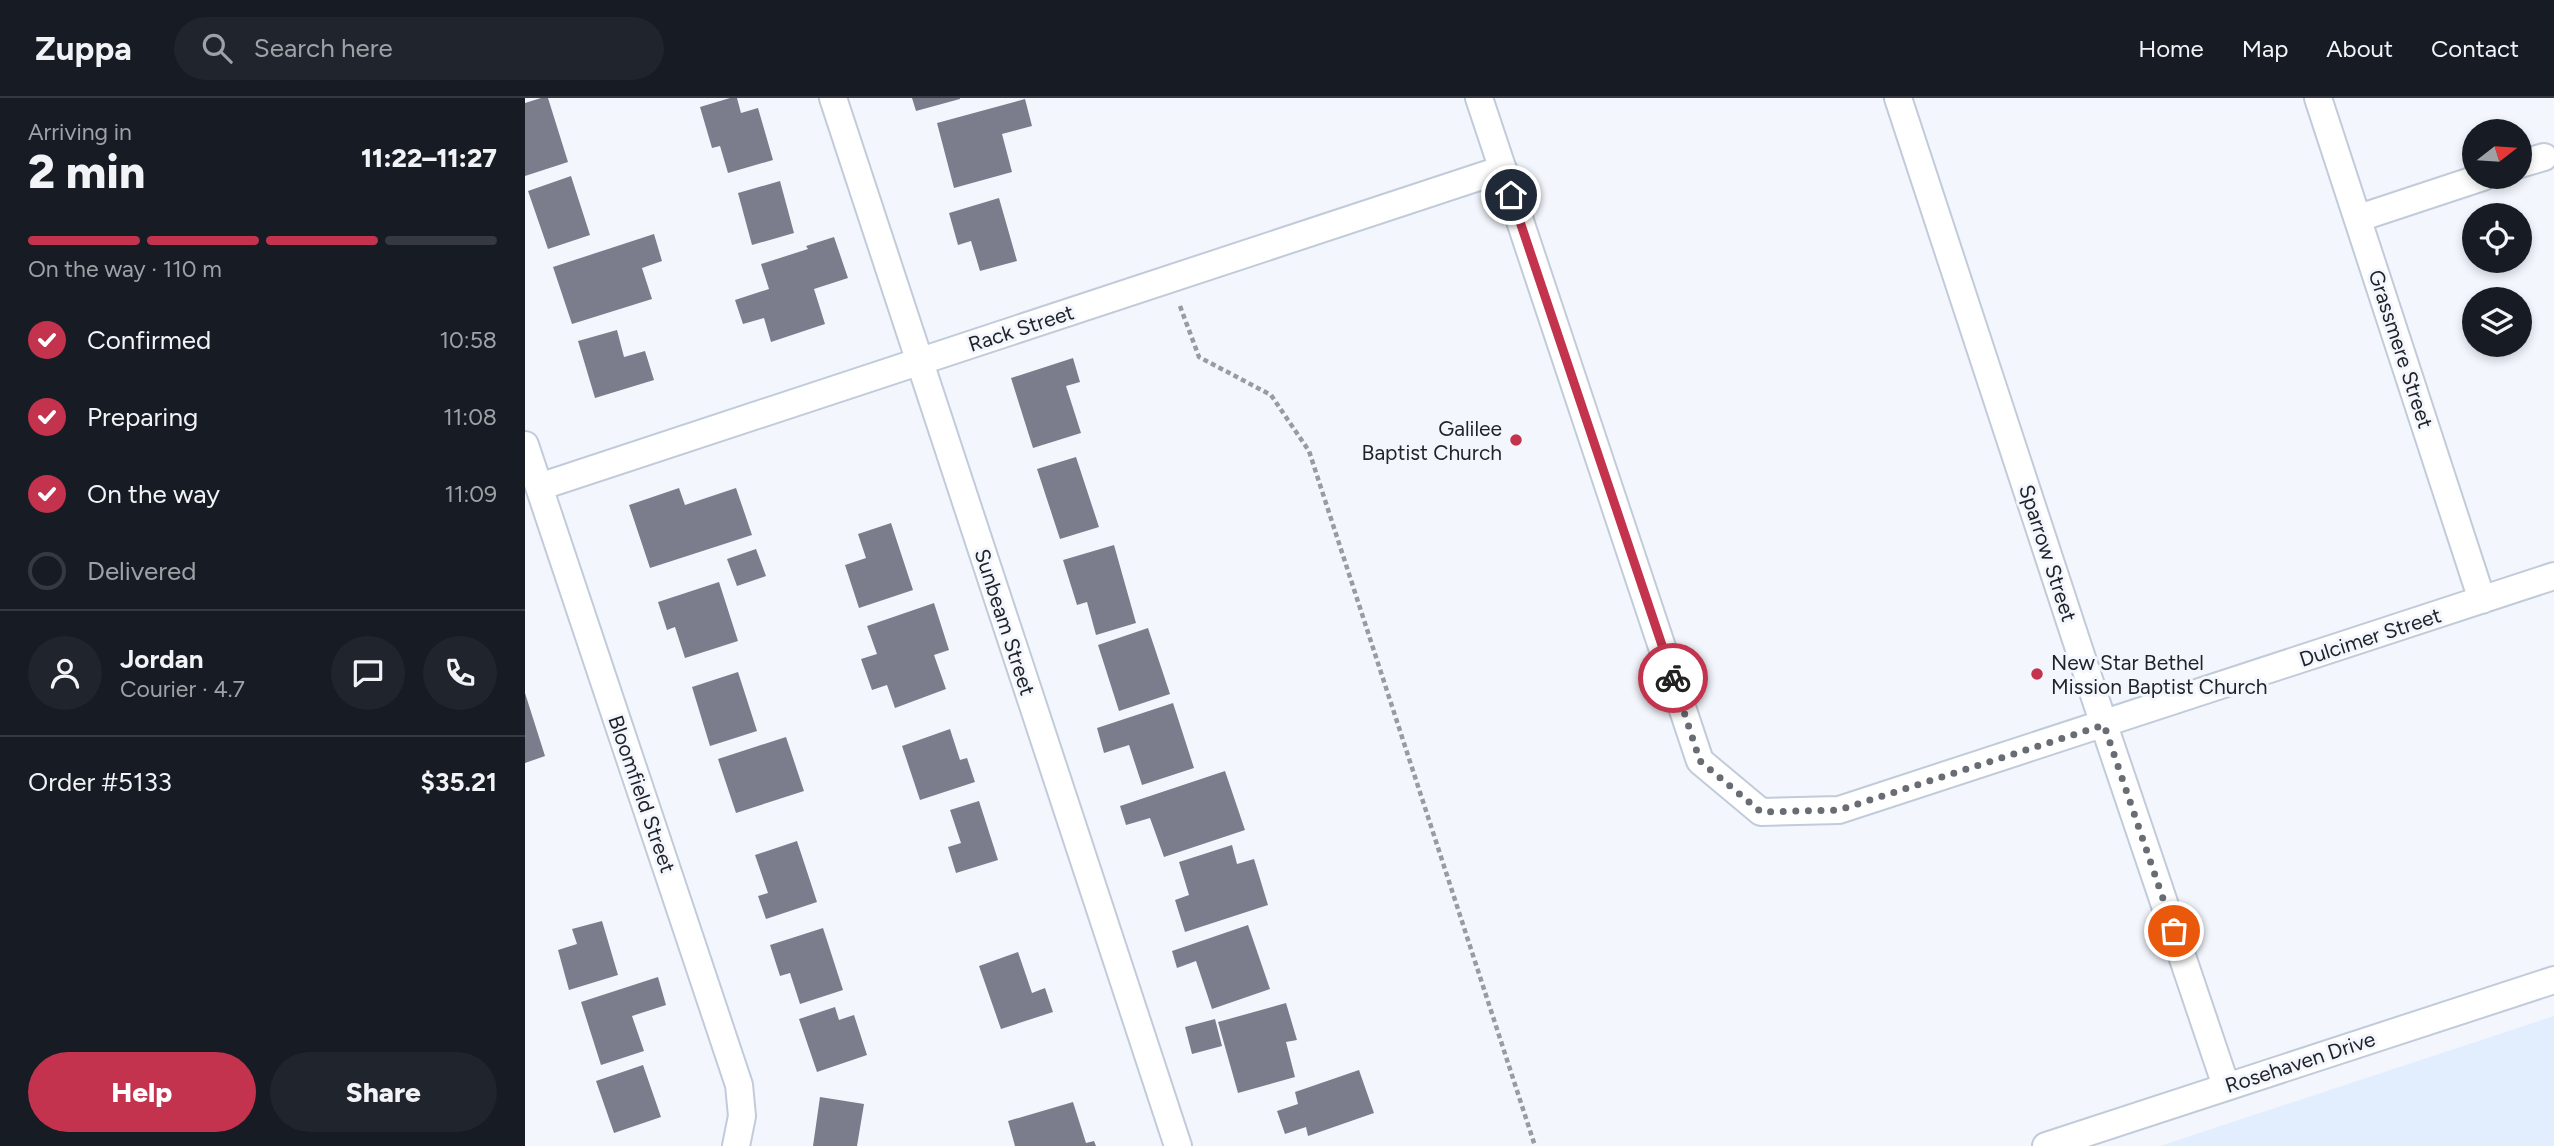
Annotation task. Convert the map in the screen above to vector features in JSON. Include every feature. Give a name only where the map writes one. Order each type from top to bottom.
[{"type":"street","name":"Sunbeam Street","points":[[833,98],[1178,1146]]},
{"type":"street","name":"Dulcimer Street","points":[[1479,98],[1700,761],[1761,812],[1839,810],[2554,576]]},
{"type":"street","name":"Sparrow Street","points":[[1898,98],[2226,1086]]},
{"type":"street","name":"Grassmere Street","points":[[2318,98],[2482,600]]},
{"type":"street","name":"Rack Street","points":[[539,487],[1503,169]]},
{"type":"street","points":[[2359,218],[2462,184]]},
{"type":"street","name":"Bloomfield Street","points":[[525,445],[739,1085],[742,1116],[736,1146]]},
{"type":"street","name":"Rosehaven Drive","points":[[2046,1146],[2554,980]]},
{"type":"path","points":[[1170,279],[1199,357],[1271,395],[1309,451],[1535,1146]]},
{"type":"shaded area","points":[[2554,1016],[2554,1146],[2160,1146]]},
{"type":"building","points":[[548,98],[568,162],[525,176],[525,103]]},
{"type":"building","points":[[737,98],[741,113],[758,108],[773,160],[728,173],[720,146],[712,148],[700,107]]},
{"type":"building","points":[[912,98],[960,98],[960,99],[916,111]]},
{"type":"building","points":[[1025,99],[1032,126],[1002,134],[1012,172],[954,188],[937,123]]},
{"type":"building","points":[[571,176],[590,235],[548,249],[528,191]]},
{"type":"building","points":[[780,181],[794,233],[752,245],[738,193]]},
{"type":"building","points":[[999,198],[1017,261],[980,271],[971,241],[958,245],[949,213]]},
{"type":"building","points":[[654,234],[662,261],[642,268],[652,299],[572,324],[553,267]]},
{"type":"building","points":[[834,237],[848,278],[814,289],[825,324],[771,342],[764,318],[743,324],[735,300],[769,289],[761,264],[808,249],[806,246]]},
{"type":"building","points":[[617,330],[624,357],[645,351],[654,380],[595,398],[578,341]]},
{"type":"building","points":[[1073,358],[1080,382],[1066,386],[1081,433],[1033,448],[1011,378]]},
{"type":"building","points":[[1076,457],[1099,527],[1060,539],[1037,469]]},
{"type":"building","points":[[679,488],[685,505],[736,488],[752,535],[650,568],[629,505]]},
{"type":"building","points":[[891,523],[913,590],[859,608],[845,565],[866,558],[858,534]]},
{"type":"building","points":[[1114,545],[1136,623],[1096,635],[1087,602],[1077,605],[1063,560]]},
{"type":"building","points":[[756,549],[766,576],[737,586],[727,559]]},
{"type":"building","points":[[719,582],[738,641],[685,658],[675,627],[667,630],[658,602]]},
{"type":"building","points":[[934,603],[949,650],[934,655],[946,689],[895,708],[887,685],[872,690],[861,659],[877,654],[867,626]]},
{"type":"building","points":[[1148,628],[1170,694],[1119,711],[1098,645]]},
{"type":"building","points":[[738,672],[757,731],[710,746],[692,687]]},
{"type":"building","points":[[525,693],[545,756],[525,763]]},
{"type":"building","points":[[1173,703],[1194,768],[1142,785],[1129,745],[1104,753],[1097,728]]},
{"type":"building","points":[[950,729],[960,760],[967,758],[975,782],[920,800],[902,746]]},
{"type":"building","points":[[786,737],[804,791],[736,813],[718,759]]},
{"type":"building","points":[[1225,771],[1245,830],[1164,857],[1150,818],[1126,825],[1120,806]]},
{"type":"building","points":[[979,801],[998,860],[956,873],[948,847],[961,843],[950,810]]},
{"type":"building","points":[[797,841],[817,902],[766,919],[758,896],[768,893],[755,855]]},
{"type":"building","points":[[1232,845],[1237,864],[1254,859],[1268,905],[1185,932],[1175,900],[1189,895],[1179,862]]},
{"type":"building","points":[[602,921],[618,975],[569,990],[558,950],[577,944],[572,929]]},
{"type":"building","points":[[1248,925],[1270,989],[1212,1009],[1196,961],[1177,968],[1172,951]]},
{"type":"building","points":[[823,928],[843,990],[800,1004],[790,973],[780,976],[770,945]]},
{"type":"building","points":[[1018,952],[1032,993],[1045,988],[1053,1012],[1001,1029],[979,966]]},
{"type":"building","points":[[658,977],[666,1005],[632,1016],[644,1051],[601,1065],[581,1002]]},
{"type":"building","points":[[1286,1003],[1297,1040],[1286,1042],[1295,1077],[1238,1093],[1218,1022]]},
{"type":"building","points":[[835,1007],[839,1020],[854,1015],[867,1055],[817,1072],[799,1019]]},
{"type":"building","points":[[1215,1019],[1222,1046],[1192,1054],[1185,1027]]},
{"type":"building","points":[[643,1065],[661,1117],[614,1133],[596,1081]]},
{"type":"building","points":[[1359,1070],[1374,1113],[1308,1136],[1306,1127],[1285,1134],[1277,1111],[1298,1104],[1295,1092]]},
{"type":"building","points":[[820,1097],[864,1104],[857,1146],[813,1146]]},
{"type":"building","points":[[1073,1102],[1086,1143],[1094,1141],[1096,1146],[1015,1146],[1008,1121]]},
{"type":"way so far","points":[[1673,678],[1700,761],[1761,812],[1839,810],[2104,725],[2174,931]]},
{"type":"place","name":"Galilee Baptist Church","points":[[1516,440]]},
{"type":"place","name":"New Star Bethel Mission Baptist Church","points":[[2037,674]]},
{"type":"route","points":[[1511,195],[1673,678]]}]
